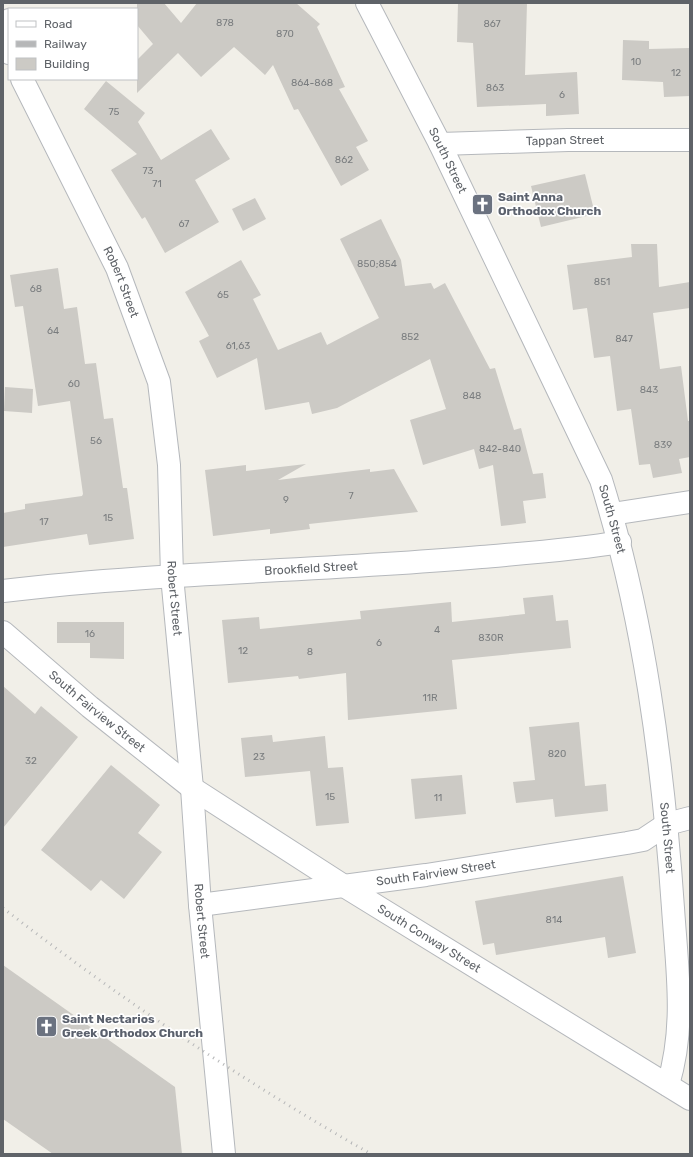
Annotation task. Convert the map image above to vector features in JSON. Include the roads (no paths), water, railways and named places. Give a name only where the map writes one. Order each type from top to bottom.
[{"type":"street","name":"South Street","points":[[367,3],[440,144],[601,480],[620,542],[648,679],[667,824],[680,1002],[678,1043],[675,1063],[668,1085]]},
{"type":"street","points":[[3,33],[8,22]]},
{"type":"street","points":[[3,41],[8,51]]},
{"type":"street","name":"Robert Street","points":[[23,80],[117,268],[160,382],[169,465],[172,576],[192,788],[200,906],[221,1151]]},
{"type":"street","name":"Tappan Street","points":[[440,144],[568,140],[690,140]]},
{"type":"street","points":[[612,514],[690,502]]},
{"type":"street","name":"Brookfield Street","points":[[3,591],[172,576],[430,562],[591,547],[620,542]]},
{"type":"street","name":"South Fairview Street","points":[[3,632],[90,707],[192,788]]},
{"type":"street","name":"South Conway Street","points":[[192,788],[344,886],[690,1099]]},
{"type":"street","name":"South Fairview Street","points":[[200,906],[344,886],[627,843],[643,840],[667,824],[690,818]]},
{"type":"railway","points":[[3,908],[91,974],[182,1037],[229,1068],[371,1154]]},
{"type":"place","name":"Saint Anna Orthodox Church","points":[[482,204]]},
{"type":"place","name":"Saint Nectarios Greek Orthodox Church","points":[[46,1026]]}]
